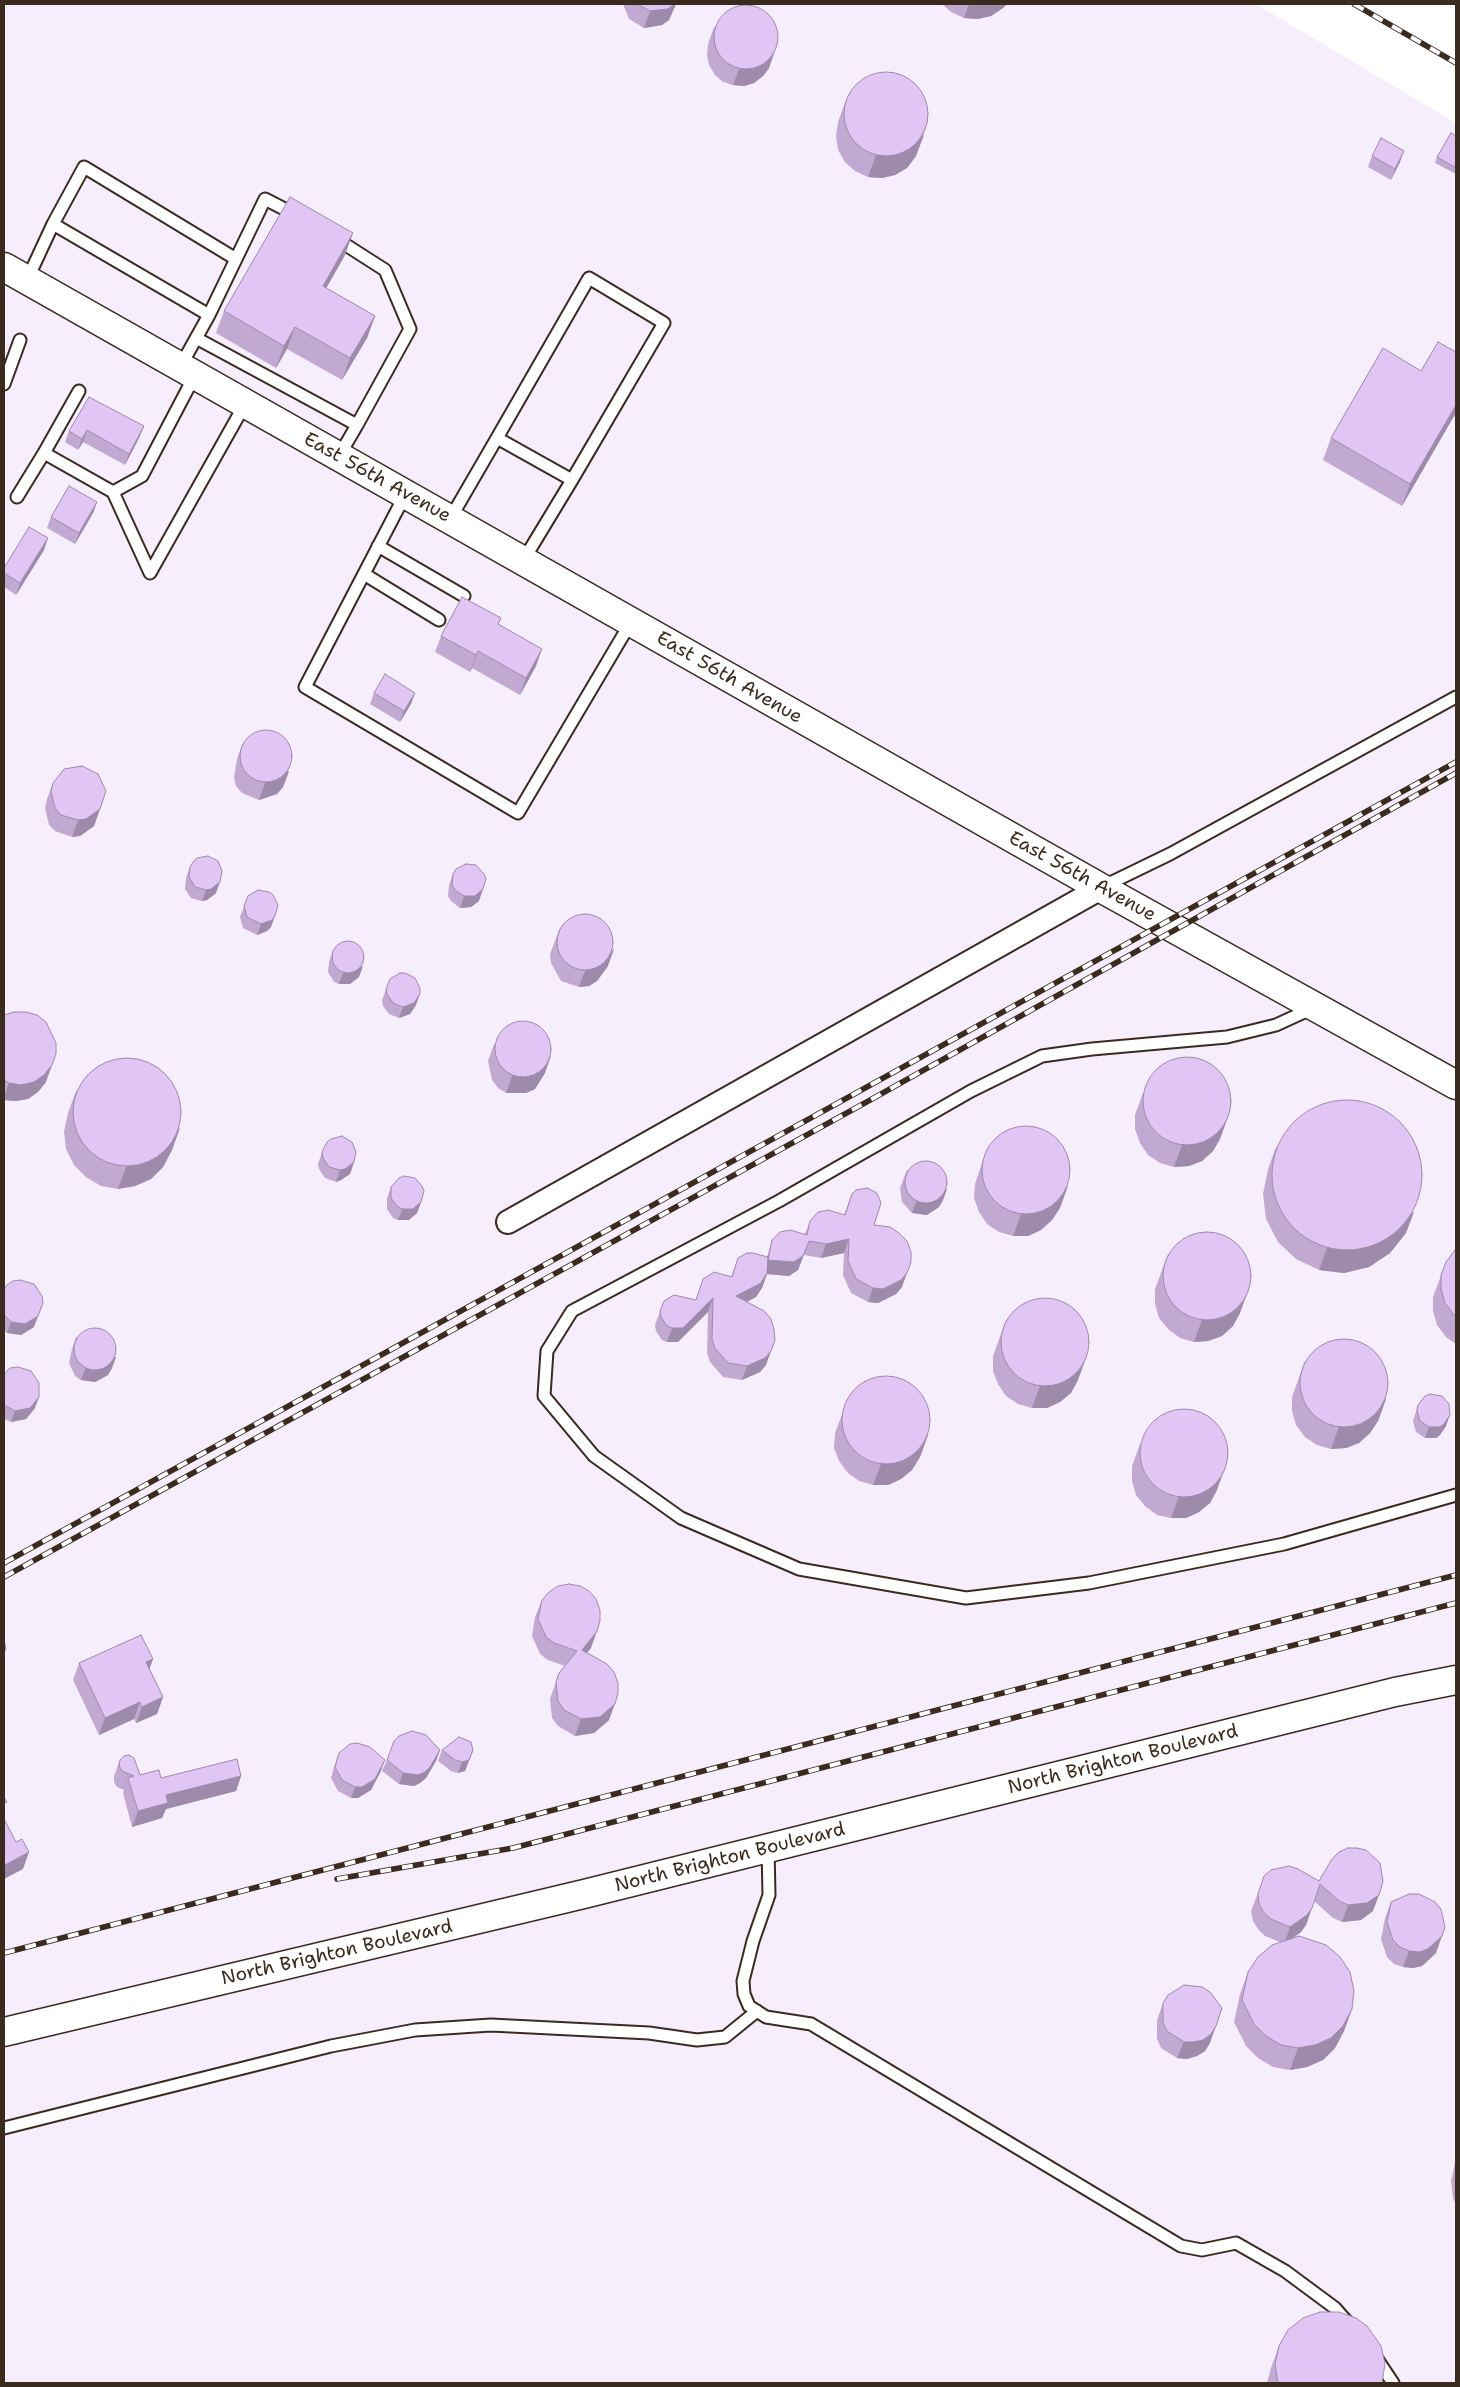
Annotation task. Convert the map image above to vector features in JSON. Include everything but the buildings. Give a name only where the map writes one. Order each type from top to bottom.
[{"type":"main road","name":"East 56th Avenue","points":[[15,274],[1100,888],[1456,1085]]},
{"type":"main road","name":"North Brighton Boulevard","points":[[4,2032],[768,1848],[1395,1692],[1456,1680]]},
{"type":"street","points":[[508,1222],[1100,888]]},
{"type":"lane","points":[[15,274],[53,224],[84,167],[236,258]]},
{"type":"lane","points":[[113,492],[142,476],[187,371],[196,338],[265,199],[310,222]]},
{"type":"lane","points":[[53,224],[209,315]]},
{"type":"lane","points":[[326,232],[385,270],[410,329],[339,457]]},
{"type":"lane","points":[[450,520],[589,278],[664,323],[523,562]]},
{"type":"lane","points":[[196,338],[357,425]]},
{"type":"lane","points":[[4,384],[20,340]]},
{"type":"lane","points":[[17,497],[79,391]]},
{"type":"lane","points":[[44,453],[113,492],[150,573],[245,404]]},
{"type":"lane","points":[[497,438],[572,480]]},
{"type":"lane","points":[[405,495],[305,687],[518,813],[631,622]]},
{"type":"lane","points":[[378,546],[464,596]]},
{"type":"lane","points":[[364,574],[439,620]]},
{"type":"lane","points":[[1100,888],[1170,854],[1456,698]]},
{"type":"lane","points":[[1315,1007],[1276,1025],[1227,1037],[1092,1049],[1042,1056],[970,1091],[779,1201],[572,1311],[547,1351],[544,1396],[594,1456],[681,1518],[799,1569],[966,1598],[1089,1583],[1284,1544],[1456,1495]]},
{"type":"lane","points":[[768,1848],[769,1895],[753,1941],[743,1980],[744,1994],[749,2006],[766,2017],[811,2024],[1181,2246],[1202,2250],[1236,2243],[1285,2270],[1336,2308],[1354,2330]]},
{"type":"lane","points":[[4,2128],[331,2046],[415,2030],[491,2025],[649,2033],[696,2040],[726,2037],[757,2011]]},
{"type":"lane","points":[[1366,2345],[1384,2366],[1393,2383]]},
{"type":"shaded area","points":[[4,4],[1256,4],[1456,123],[1456,2383],[4,2383]]},
{"type":"railway","points":[[1354,4],[1456,63]]},
{"type":"railway","points":[[4,1563],[1456,762]]},
{"type":"railway","points":[[4,1577],[863,1104],[1456,773]]},
{"type":"railway","points":[[4,1953],[1456,1575]]},
{"type":"railway","points":[[337,1879],[513,1848],[1456,1603]]}]
